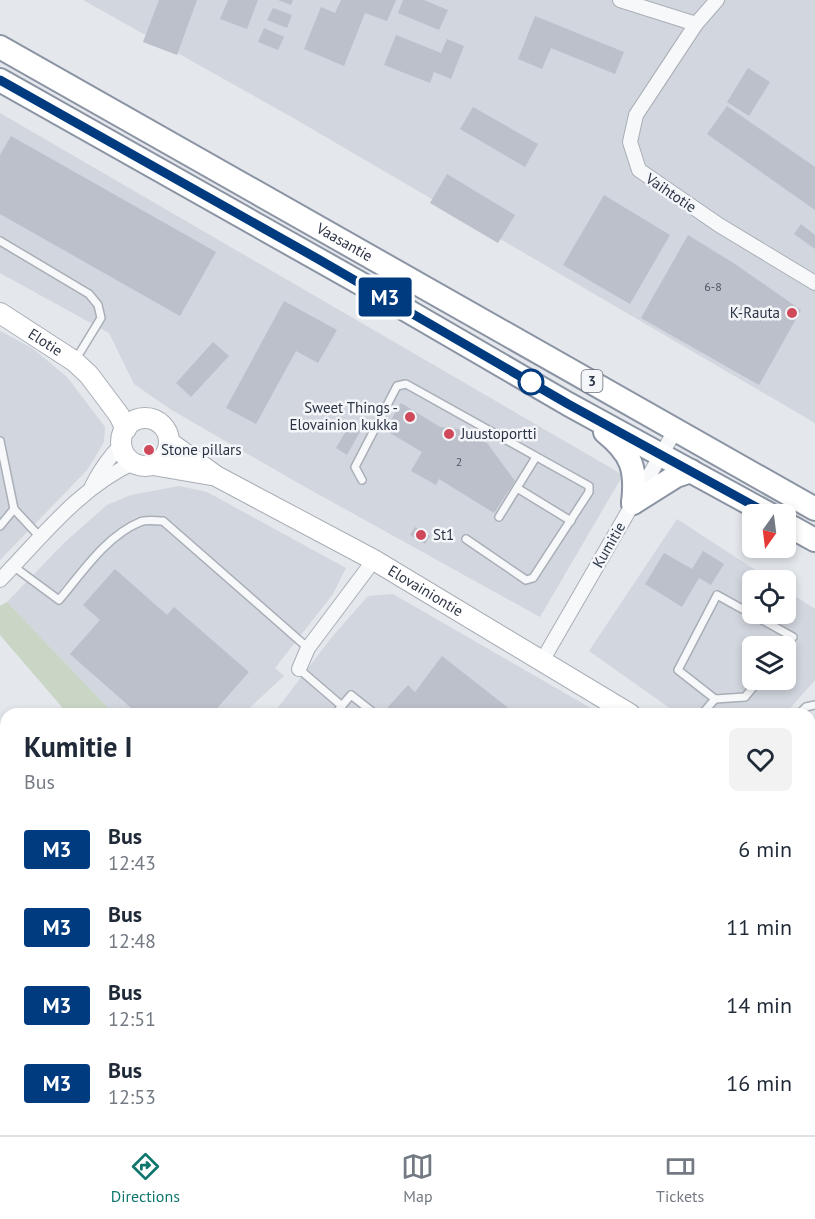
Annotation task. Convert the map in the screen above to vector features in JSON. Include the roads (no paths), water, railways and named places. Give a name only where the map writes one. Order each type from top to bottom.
[{"type":"highway","name":"Vaasantie","points":[[0,47],[815,509]]},
{"type":"highway","name":"Vaasantie","points":[[0,80],[318,259],[568,404],[751,504]]},
{"type":"highway","points":[[568,404],[608,434],[624,450],[632,464],[635,477],[633,503]]},
{"type":"highway","points":[[633,503],[676,476],[691,471]]},
{"type":"highway","points":[[796,530],[815,540]]},
{"type":"main road","name":"Elotie","points":[[0,313],[74,361],[119,415],[124,436]]},
{"type":"main road","name":"Elotie","points":[[88,375],[145,418]]},
{"type":"main road","points":[[145,418],[162,425],[169,442],[165,456],[153,465],[143,466],[133,463],[125,454],[124,436],[134,422],[145,418]]},
{"type":"main road","name":"Elovainiontie","points":[[169,442],[216,476],[374,560],[620,708]]},
{"type":"main road","name":"Elovainiontie","points":[[153,465],[216,476]]},
{"type":"street","points":[[620,0],[696,24]]},
{"type":"street","name":"Vaihtotie","points":[[717,0],[696,24],[636,115],[630,142],[639,170],[719,225],[815,283]]},
{"type":"street","name":"Kumitie","points":[[542,661],[676,429]]},
{"type":"street","points":[[93,486],[99,471],[124,436]]},
{"type":"street","points":[[0,580],[40,537],[93,486],[117,470],[133,463]]},
{"type":"street","points":[[299,669],[308,648],[374,560]]},
{"type":"lane","points":[[0,241],[89,294],[98,305],[101,318],[74,361]]},
{"type":"lane","points":[[363,480],[355,466],[397,386],[406,384],[589,486],[589,492],[533,578],[526,580],[466,539]]},
{"type":"lane","points":[[0,441],[14,509],[40,537]]},
{"type":"lane","points":[[499,517],[536,457]]},
{"type":"lane","points":[[517,488],[571,521]]},
{"type":"lane","points":[[0,526],[14,509]]},
{"type":"lane","points":[[14,566],[59,600],[108,544],[123,532],[141,520],[163,521],[308,648]]},
{"type":"lane","points":[[751,690],[745,697],[715,699],[678,670],[717,594],[791,636]]},
{"type":"lane","points":[[299,669],[342,705]]},
{"type":"lane","points":[[340,708],[351,694],[368,708]]},
{"type":"lane","points":[[707,708],[715,699]]},
{"type":"place","name":"K-Rauta","points":[[792,313]]},
{"type":"place","name":"Sweet Things - Elovainion kukka","points":[[410,417]]},
{"type":"place","name":"Juustoportti","points":[[449,434]]},
{"type":"place","name":"Stone pillars","points":[[149,450]]},
{"type":"place","name":"St1","points":[[421,535]]}]
